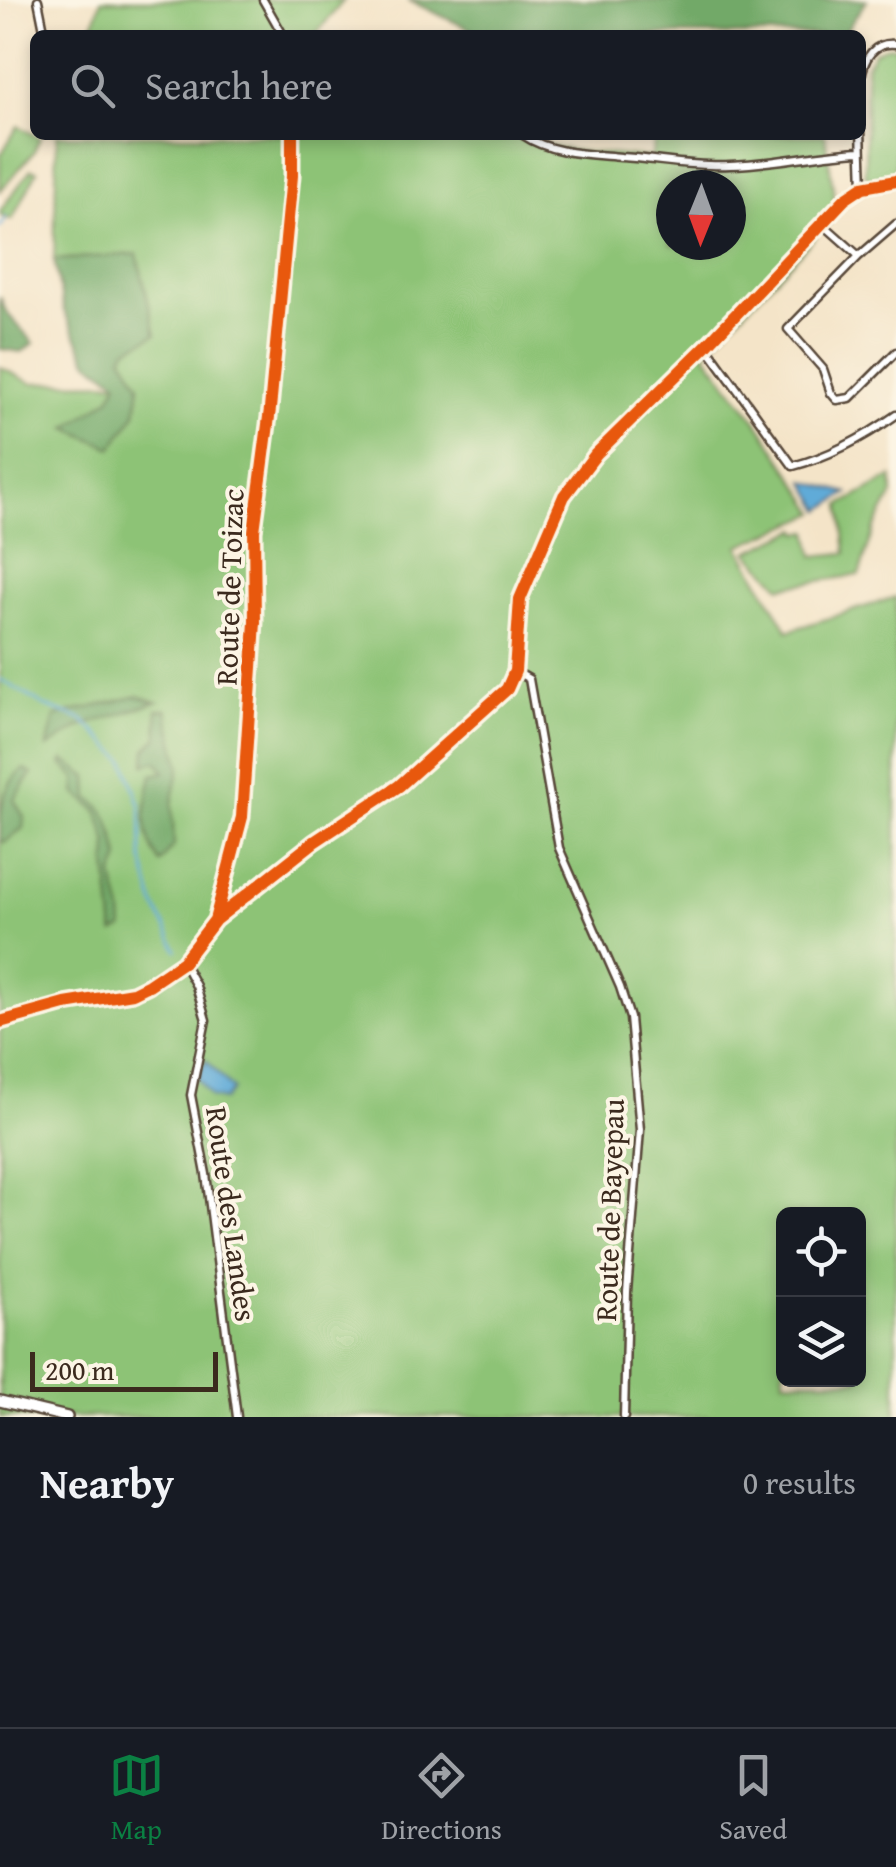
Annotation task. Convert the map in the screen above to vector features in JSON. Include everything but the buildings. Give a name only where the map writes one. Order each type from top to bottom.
[{"type":"street","points":[[38,0],[43,30]]},
{"type":"street","points":[[264,0],[282,30]]},
{"type":"street","points":[[866,60],[874,49],[896,44]]},
{"type":"street","name":"Route de Toizac","points":[[215,920],[242,817],[255,622],[254,531],[272,391],[292,140]]},
{"type":"street","points":[[529,140],[575,154],[694,165],[736,165],[861,151]]},
{"type":"street","points":[[861,140],[863,187]]},
{"type":"street","points":[[0,1022],[65,1004],[133,993],[183,962],[215,920],[314,842],[399,786],[454,738],[506,688],[515,671],[520,599],[564,496],[596,454],[706,346],[845,199],[863,187],[896,181]]},
{"type":"street","points":[[896,224],[788,329],[823,369],[837,400],[850,398],[896,352]]},
{"type":"street","points":[[824,225],[860,256]]},
{"type":"street","points":[[706,346],[794,466],[852,443],[896,415]]},
{"type":"street","name":"Route de Bayepau","points":[[515,671],[529,678],[560,848],[630,1018],[640,1130],[627,1292],[624,1417]]},
{"type":"street","name":"Route des Landes","points":[[183,962],[196,986],[206,1020],[191,1094],[206,1174],[237,1417]]},
{"type":"street","points":[[0,1400],[67,1417]]},
{"type":"green space","points":[[101,0],[344,0],[319,30],[92,30]]},
{"type":"green space","points":[[408,0],[867,0],[846,30],[471,30]]},
{"type":"green space","points":[[896,47],[896,174],[868,179],[866,65],[875,51]]},
{"type":"green space","points":[[18,126],[30,133],[30,140],[39,140],[33,153],[0,191],[0,156]]},
{"type":"green space","points":[[57,140],[538,140],[570,150],[651,157],[655,140],[826,140],[837,214],[705,353],[760,426],[817,513],[739,546],[788,631],[896,597],[896,1417],[0,1417],[0,1027],[18,1014],[0,1017],[0,367],[32,383],[118,382],[110,398],[68,428],[112,447],[136,413],[140,385],[122,356],[127,349],[136,254],[54,260]]},
{"type":"green space","points":[[31,169],[37,171],[12,220],[1,216],[0,211]]},
{"type":"green space","points":[[137,254],[156,334],[127,349],[122,356],[140,384],[136,413],[112,448],[67,428],[110,398],[118,382],[88,361],[64,311],[54,260]]},
{"type":"green space","points":[[0,296],[6,312],[34,343],[22,352],[0,349]]},
{"type":"green space","points":[[892,477],[893,494],[875,527],[859,575],[781,587],[748,552],[798,529],[800,533],[809,531],[814,556],[846,553],[841,505]]},
{"type":"green space","points":[[138,696],[157,702],[80,727],[47,748],[55,716]]},
{"type":"green space","points":[[157,710],[167,710],[180,766],[172,804],[174,845],[160,863],[149,841],[146,820],[152,775],[165,772],[157,761],[145,764],[146,749],[158,737]]},
{"type":"green space","points":[[64,760],[88,777],[89,798],[107,816],[113,833],[120,858],[113,876],[123,929],[114,933],[108,844],[98,811],[76,793],[76,778],[62,764]]},
{"type":"green space","points":[[24,769],[32,774],[14,800],[24,817],[23,828],[5,842],[0,841],[6,792]]},
{"type":"water","points":[[805,481],[848,493],[822,510]]},
{"type":"water","points":[[206,1060],[233,1090],[224,1100],[211,1097],[197,1078]]},
{"type":"waterway","points":[[0,227],[6,217]]},
{"type":"waterway","points":[[0,679],[45,706],[83,720],[125,761],[141,807],[142,856],[154,903],[177,950]]},
{"type":"cycle path","points":[[215,920],[242,817],[255,622],[254,531],[270,409],[292,140]]},
{"type":"cycle path","points":[[0,1022],[65,1004],[133,993],[149,985],[183,962],[215,920],[314,842],[399,786],[507,689],[515,671],[520,599],[564,496],[596,454],[706,346],[845,199],[863,187],[896,181]]}]
